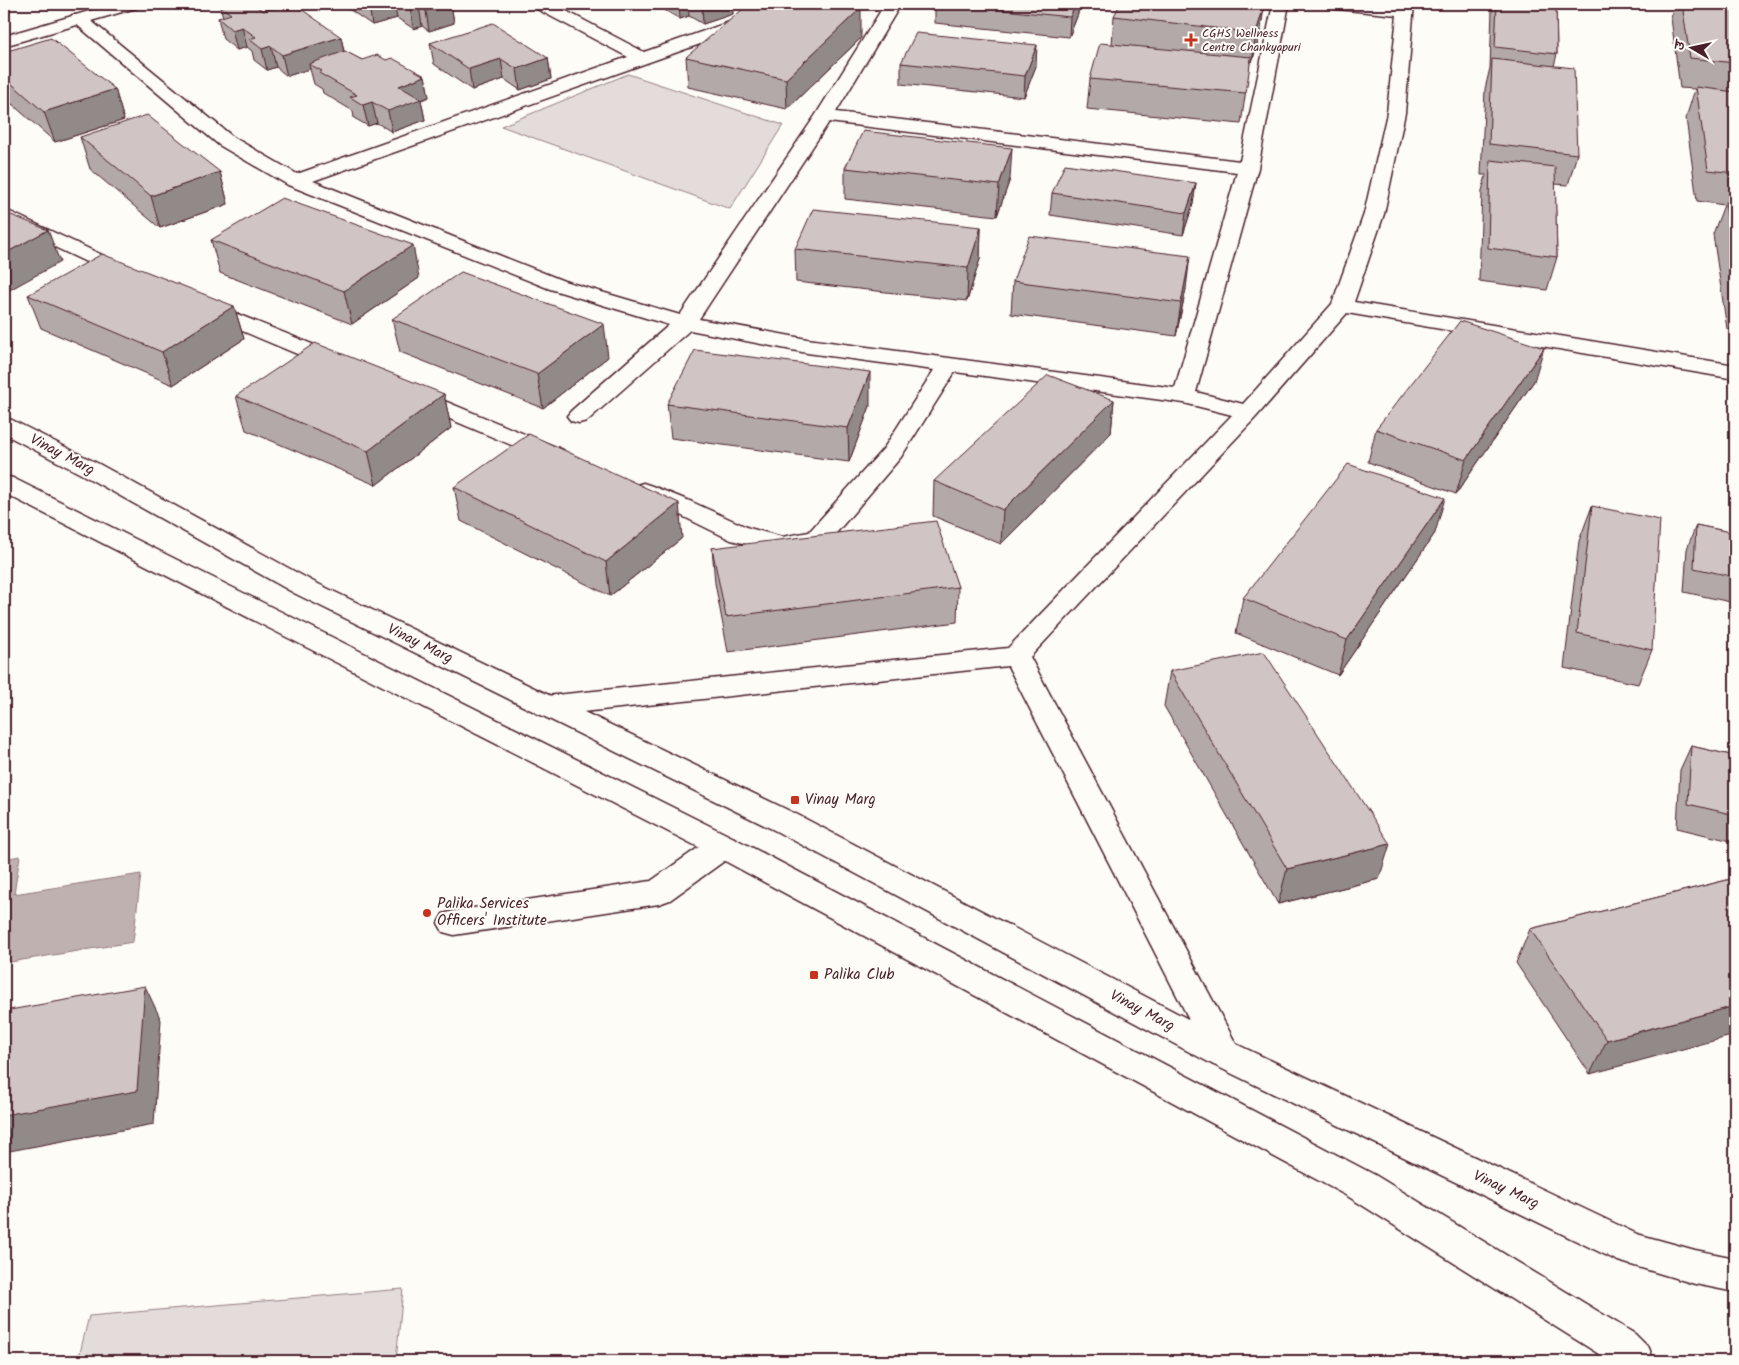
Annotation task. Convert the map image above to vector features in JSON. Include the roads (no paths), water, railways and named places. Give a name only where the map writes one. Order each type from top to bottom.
[{"type":"street","points":[[4,42],[130,4]]},
{"type":"street","points":[[541,4],[644,59]]},
{"type":"street","points":[[295,182],[796,4]]},
{"type":"street","points":[[579,416],[685,323],[824,116],[893,4]]},
{"type":"street","points":[[1184,396],[1248,168],[1281,4]]},
{"type":"street","points":[[546,706],[1016,656],[1248,412],[1342,306],[1374,214],[1396,113],[1406,7],[1337,4]]},
{"type":"street","points":[[78,19],[226,141],[295,182],[558,285],[685,323],[807,346],[1184,396],[1248,412]]},
{"type":"street","points":[[824,116],[1248,168]]},
{"type":"street","points":[[4,216],[150,284]]},
{"type":"street","points":[[184,298],[362,373]]},
{"type":"street","points":[[1342,306],[1735,372]]},
{"type":"street","points":[[621,482],[683,507],[740,534],[782,545],[817,539],[893,452],[948,364]]},
{"type":"street","points":[[390,385],[577,464]]},
{"type":"street","name":"Vinay Marg","points":[[4,424],[90,469],[303,587],[787,823],[1224,1054],[1631,1249],[1695,1267],[1735,1275]]},
{"type":"street","points":[[4,482],[723,846],[1362,1186],[1622,1347],[1635,1361]]},
{"type":"street","points":[[1016,656],[1224,1054]]},
{"type":"street","points":[[454,923],[659,892],[723,846]]},
{"type":"place","name":"CGHS Wellness Centre Chankyapuri","points":[[1191,40]]},
{"type":"place","name":"Vinay Marg","points":[[795,800]]},
{"type":"place","name":"Palika Services Officers' Institute","points":[[427,913]]},
{"type":"place","name":"Palika Club","points":[[814,975]]}]
